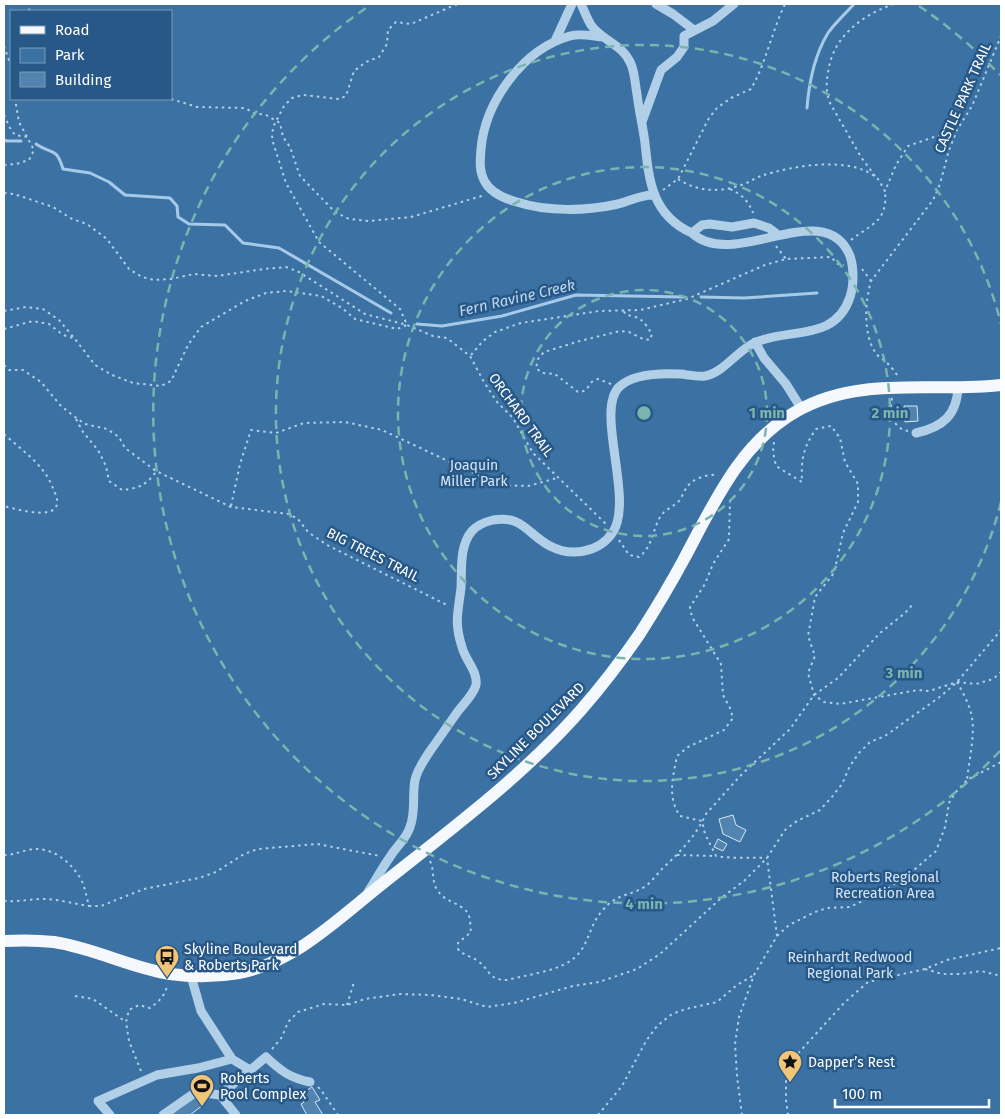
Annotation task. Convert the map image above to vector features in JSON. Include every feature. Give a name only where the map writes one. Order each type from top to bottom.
[{"type":"main road","name":"SKYLINE BOULEVARD","points":[[4,941],[55,942],[168,974],[191,976],[240,973],[286,956],[366,897],[480,806],[565,728],[599,690],[660,602],[730,476],[752,447],[775,426],[801,408],[834,395],[857,390],[891,387],[1001,385]]},
{"type":"lane","points":[[555,41],[572,4]]},
{"type":"lane","points":[[366,897],[410,829],[414,812],[415,780],[419,770],[476,687],[476,675],[463,651],[457,631],[457,610],[461,590],[461,563],[464,546],[470,532],[480,524],[502,519],[515,520],[550,546],[581,552],[594,550],[614,532],[620,518],[616,453],[610,411],[612,397],[618,388],[629,380],[654,374],[706,376],[728,363],[739,352],[756,342],[773,336],[821,329],[840,315],[850,297],[853,280],[852,265],[849,254],[836,239],[817,231],[805,230],[732,244],[717,244],[704,240],[671,219],[662,209],[654,195],[647,170],[642,122],[631,64],[625,52],[603,37],[591,25],[581,4]]},
{"type":"lane","points":[[656,4],[694,30]]},
{"type":"lane","points":[[642,122],[661,70],[677,57],[684,47],[684,36],[713,21],[734,4]]},
{"type":"lane","points":[[603,37],[586,34],[572,35],[555,41],[534,55],[515,74],[498,96],[490,113],[482,139],[479,165],[485,183],[495,192],[516,202],[532,206],[574,210],[602,207],[647,195],[654,195]]},
{"type":"lane","points":[[692,233],[702,225],[710,224],[732,227],[754,223],[769,228],[773,236]]},
{"type":"lane","points":[[756,342],[764,358],[786,384],[801,408]]},
{"type":"lane","points":[[916,433],[944,422],[952,414],[958,387]]},
{"type":"lane","points":[[191,976],[202,1011],[232,1059],[250,1070]]},
{"type":"lane","points":[[220,1095],[266,1057],[280,1070],[295,1079],[310,1082]]},
{"type":"lane","points":[[110,1115],[98,1101],[157,1075],[198,1068],[232,1059]]},
{"type":"lane","points":[[163,1115],[196,1092],[220,1095],[236,1115]]},
{"type":"path","points":[[4,311],[26,307],[43,309],[58,320],[95,365],[112,375],[133,383],[161,386],[171,381],[188,346],[201,327],[246,301],[266,293],[287,291],[321,296],[342,308],[355,319],[397,329],[407,325],[400,310],[319,242],[286,184],[272,139],[272,127],[284,106],[292,98],[303,95],[339,99],[346,96],[354,72],[366,62],[379,57],[387,44],[388,30],[396,22],[411,24],[454,5],[461,4]]},
{"type":"path","points":[[654,195],[678,179],[704,126],[717,108],[731,98],[752,89],[763,65],[772,34],[785,4]]},
{"type":"path","points":[[844,246],[877,222],[886,201],[885,191],[861,157],[827,96],[829,62],[834,49],[849,30],[878,9],[894,4]]},
{"type":"path","name":"CASTLE PARK TRAIL","points":[[904,376],[896,375],[877,354],[871,344],[868,329],[868,291],[871,281],[933,200],[957,130],[972,106],[1001,36]]},
{"type":"path","points":[[4,46],[10,63]]},
{"type":"path","points":[[172,99],[197,107],[245,108],[254,114],[266,115],[276,120],[280,123],[283,138],[290,147],[300,176],[335,212],[349,219],[369,221],[411,217],[495,192]]},
{"type":"path","points":[[4,165],[29,160],[34,150],[20,122],[15,100]]},
{"type":"path","points":[[4,115],[10,128],[16,135],[28,137]]},
{"type":"path","points":[[885,191],[896,165],[908,146],[934,137],[948,135],[957,130]]},
{"type":"path","points":[[678,179],[688,186],[701,189],[730,189],[781,170],[800,166],[827,164],[855,167],[877,178]]},
{"type":"path","points":[[730,189],[742,195],[749,203],[754,223]]},
{"type":"path","name":"ORCHARD TRAIL","points":[[4,193],[14,194],[53,207],[72,219],[87,224],[107,239],[129,269],[142,277],[154,280],[171,279],[194,274],[217,276],[264,269],[286,268],[300,272],[365,314],[407,325],[433,336],[447,338],[470,356],[484,382],[497,402],[513,418],[533,453],[614,532],[629,555],[639,557],[646,551],[658,520],[664,511],[680,500],[693,480],[713,474],[730,476]]},
{"type":"path","points":[[773,236],[786,260]]},
{"type":"path","points":[[470,356],[483,341],[495,332],[521,323],[590,312],[640,310],[687,299],[765,266],[786,260],[831,257],[838,264],[852,265]]},
{"type":"path","points":[[618,388],[598,379],[594,380],[584,392],[578,392],[555,374],[542,373],[536,368],[538,359],[544,352],[580,341],[620,332],[629,332],[643,339],[650,340],[652,334],[644,321],[637,317],[626,315],[623,310]]},
{"type":"path","points":[[4,328],[16,327],[33,321],[49,324],[63,334],[75,339]]},
{"type":"path","name":"BIG TREES TRAIL","points":[[4,365],[9,370],[23,370],[41,382],[61,406],[75,417],[85,424],[107,429],[119,437],[125,448],[156,471],[231,507],[289,514],[298,519],[308,532],[327,545],[457,610]]},
{"type":"path","points":[[898,398],[891,398],[892,420],[901,430],[916,433]]},
{"type":"path","points":[[75,417],[83,432],[98,450],[106,466],[109,481],[122,490],[136,488],[147,483],[156,471]]},
{"type":"path","points":[[231,507],[240,464],[252,430],[276,433],[304,424],[345,422],[382,430],[499,485],[528,486],[556,478],[559,479]]},
{"type":"path","points":[[775,426],[773,452],[776,466],[802,482],[801,463],[806,444],[816,430],[831,426],[840,438],[845,462],[858,484],[858,502],[843,532],[834,573],[816,597],[808,636],[815,656],[808,673],[814,696],[824,702],[840,704],[918,690],[929,691],[957,682],[976,684],[993,679],[1001,672]]},
{"type":"path","points":[[4,434],[44,471],[59,501],[57,507],[52,511],[21,511],[4,506]]},
{"type":"path","points":[[702,821],[680,816],[674,808],[671,791],[677,756],[688,747],[724,730],[732,718],[730,708],[723,695],[721,664],[692,617],[690,607],[705,584],[713,564],[728,539],[730,476]]},
{"type":"path","points":[[424,850],[432,866],[434,886],[439,894],[467,912],[470,919],[471,932],[458,943],[458,949],[463,955],[478,961],[493,978],[500,980],[507,980],[563,966],[584,948],[592,926],[614,898],[647,885],[686,845],[706,814],[740,776],[790,730],[814,696],[838,678],[874,639],[914,603]]},
{"type":"path","points":[[266,1057],[282,1037],[288,1022],[298,1012],[324,1004],[346,1005],[365,999],[400,994],[461,999],[487,1007],[514,1003],[573,986],[599,982],[637,969],[660,954],[720,899],[745,880],[767,858],[785,830],[797,821],[820,810],[832,798],[842,784],[850,766],[870,742],[885,736],[941,696],[957,682],[1001,630]]},
{"type":"path","points":[[957,682],[969,704],[973,719],[967,780]]},
{"type":"path","points":[[742,1115],[735,1044],[739,1017],[754,975],[777,936],[789,925],[815,912],[827,908],[850,907],[889,888],[914,870],[936,851],[949,803],[967,780],[1001,762]]},
{"type":"path","points":[[702,821],[705,834],[716,856]]},
{"type":"path","points":[[4,901],[42,899],[101,906],[144,889],[216,872],[244,854],[258,849],[317,844],[390,858]]},
{"type":"path","points":[[4,855],[13,855],[32,850],[44,850],[57,854],[79,876],[90,906]]},
{"type":"path","points":[[677,855],[716,856],[732,859],[767,858]]},
{"type":"path","points":[[767,858],[777,936]]},
{"type":"path","points":[[788,1115],[786,1078],[793,1059],[844,1003],[868,982],[925,969],[947,960],[1001,948]]},
{"type":"path","points":[[925,969],[942,974],[981,971],[1001,976]]},
{"type":"path","points":[[145,1080],[129,1041],[126,1022],[130,1010],[139,1005],[150,1008],[159,1001],[166,990],[168,974]]},
{"type":"path","points":[[598,1115],[622,1086],[646,1041],[657,1026],[672,1014],[717,1002],[737,985],[754,975]]},
{"type":"path","points":[[346,1005],[354,982]]},
{"type":"path","points":[[75,996],[93,999],[126,1022]]},
{"type":"path","points":[[310,1082],[322,1090],[338,1115]]},
{"type":"green space","name":"Joaquin Miller Park","points":[[4,4],[1001,4],[1001,1115],[4,1115]]},
{"type":"building","points":[[904,406],[917,406],[918,421],[905,422]]},
{"type":"building","points":[[733,815],[736,825],[746,830],[740,842],[723,834],[719,819]]},
{"type":"building","points":[[718,839],[727,844],[723,851],[714,847]]},
{"type":"building","points":[[312,1087],[320,1100],[315,1102],[323,1115],[307,1115],[301,1104],[304,1102],[300,1095]]},
{"type":"building","points":[[195,1095],[203,1105],[190,1115],[171,1115]]},
{"type":"waterway","points":[[807,108],[813,69],[823,42],[831,29],[854,4]]},
{"type":"waterway","name":"Fern Ravine Creek","points":[[4,140],[21,141]]},
{"type":"waterway","name":"Fern Ravine Creek","points":[[36,144],[56,154],[63,169],[90,173],[109,182],[125,195],[170,198],[177,206],[178,217],[189,224],[225,225],[243,243],[279,248],[391,313]]},
{"type":"waterway","name":"Fern Ravine Creek","points":[[701,297],[744,298],[817,293]]},
{"type":"waterway","name":"Fern Ravine Creek","points":[[417,324],[442,326],[502,316],[576,295],[684,297]]},
{"type":"place","name":"Skyline Boulevard & Roberts Park","points":[[167,978]]},
{"type":"place","name":"Dapper’s Rest","points":[[790,1083]]},
{"type":"place","name":"Roberts Pool Complex","points":[[202,1107]]},
{"type":"park label","name":"Roberts Regional Recreation Area","points":[[885,886]]},
{"type":"park label","name":"Reinhardt Redwood Regional Park","points":[[850,966]]}]
